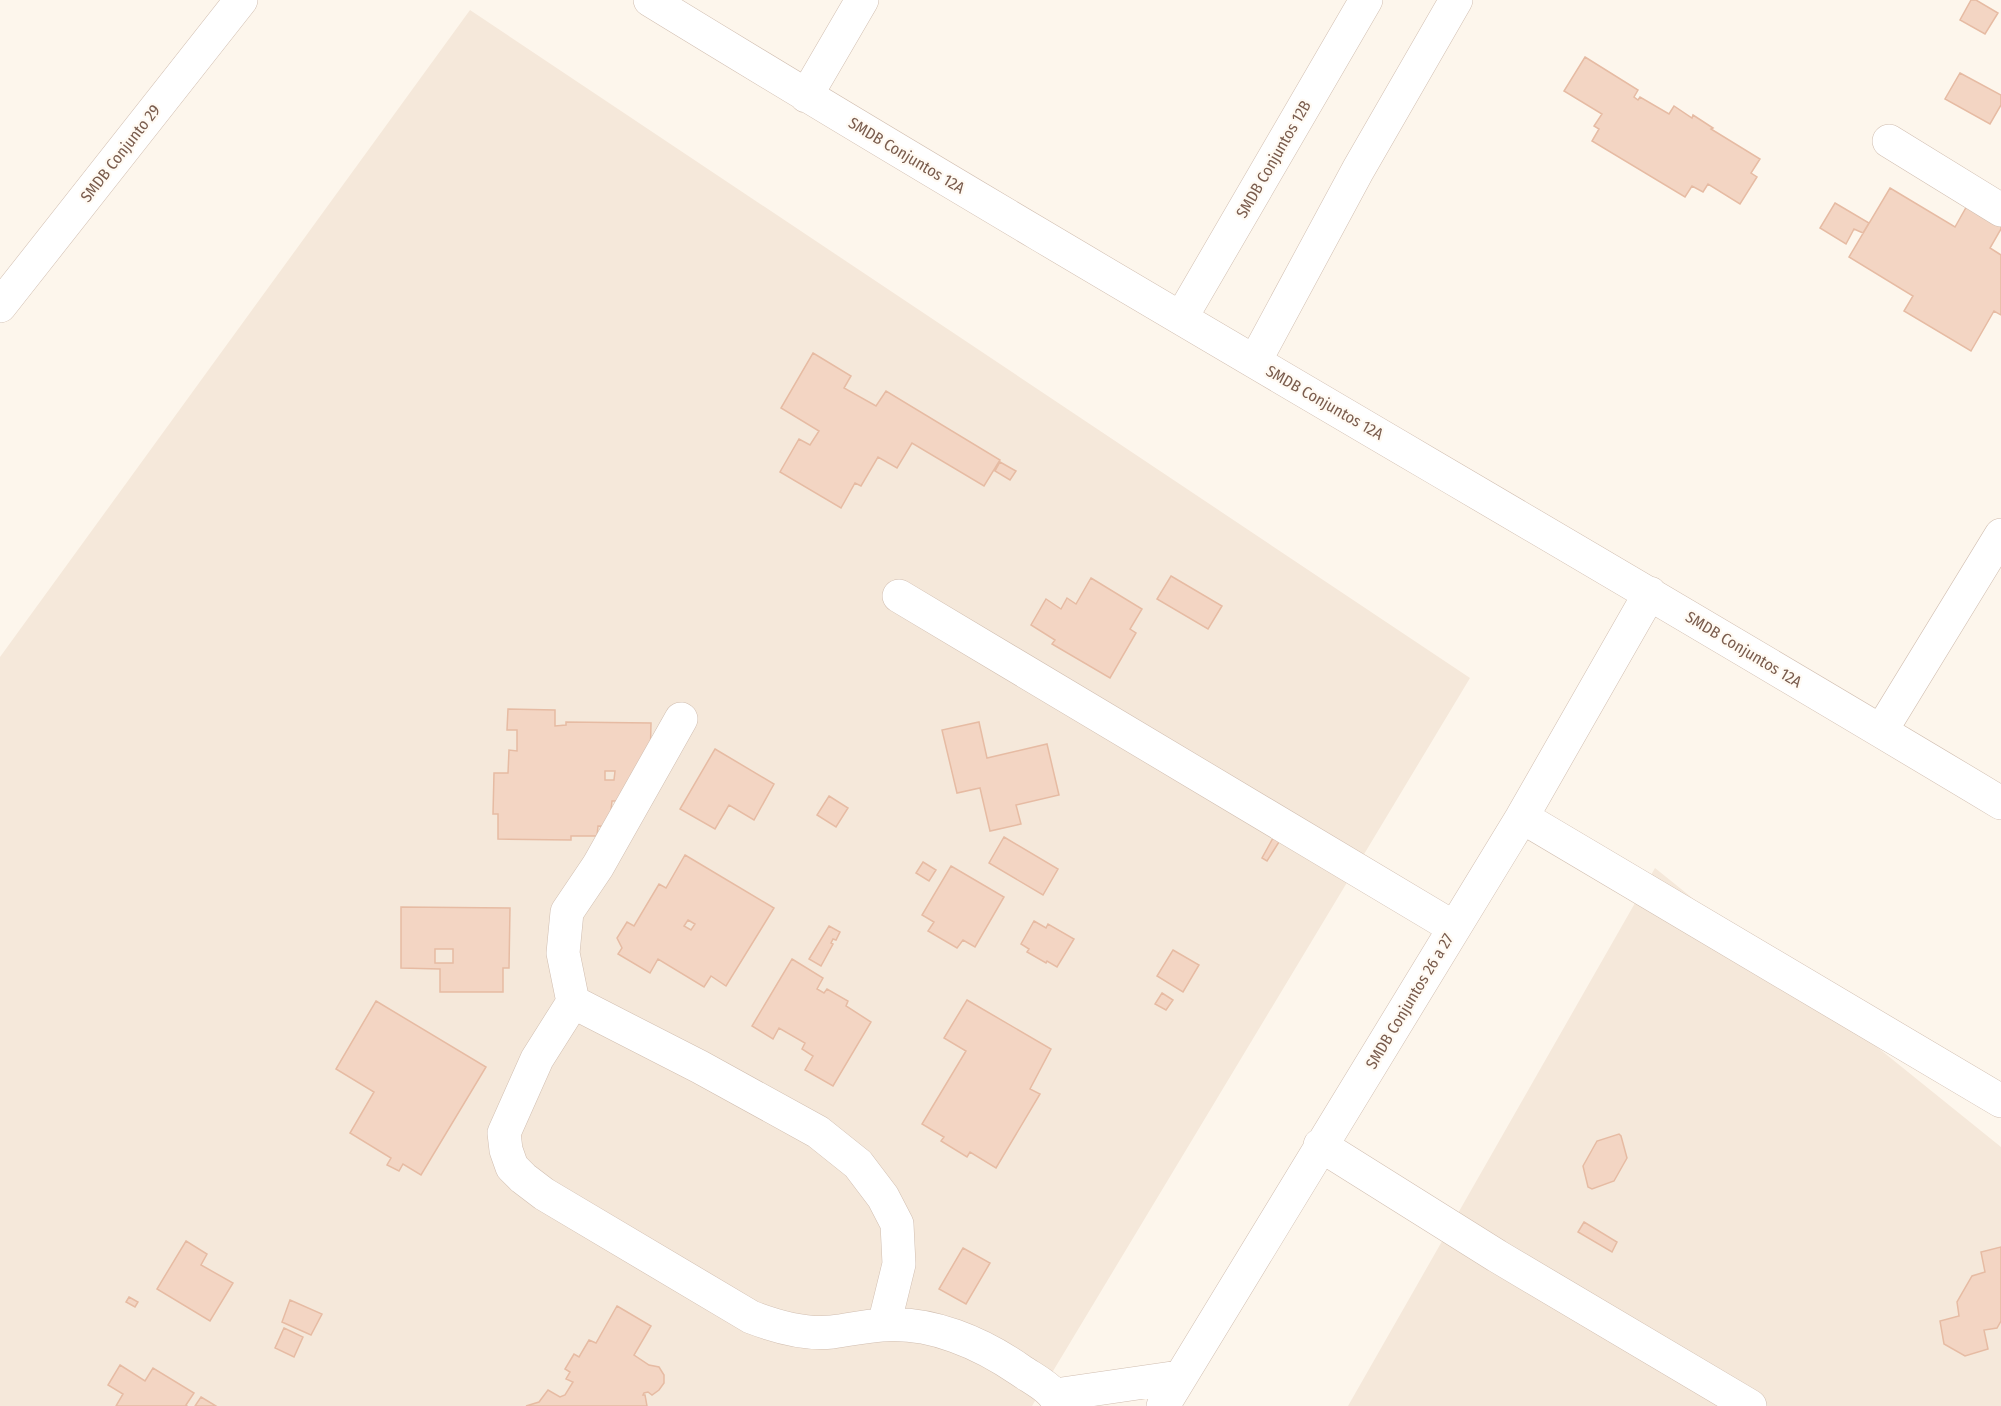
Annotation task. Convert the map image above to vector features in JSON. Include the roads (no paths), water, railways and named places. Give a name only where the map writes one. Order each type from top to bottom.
[{"type":"street","name":"SMDB Conjunto 29","points":[[0,306],[241,0]]},
{"type":"street","name":"SMDB Conjuntos 12A","points":[[650,0],[806,96],[1650,593],[2001,803]]},
{"type":"street","points":[[806,96],[862,0]]},
{"type":"street","name":"SMDB Conjuntos 12B","points":[[1181,318],[1366,0]]},
{"type":"street","points":[[1256,361],[1358,170],[1456,0]]},
{"type":"street","points":[[1889,141],[2001,210]]},
{"type":"street","points":[[1881,730],[2001,534]]},
{"type":"street","name":"SMDB Conjuntos 26 a 27","points":[[1162,1406],[1522,817],[1650,593]]},
{"type":"street","points":[[899,597],[1453,927]]},
{"type":"street","points":[[681,719],[598,866],[567,912],[563,953],[573,1002],[537,1059],[504,1133],[506,1150],[512,1167],[523,1178],[554,1200],[751,1317],[781,1328],[829,1332],[884,1324],[912,1326],[956,1335],[1004,1359],[1058,1400],[1179,1377]]},
{"type":"street","points":[[1522,817],[2001,1101]]},
{"type":"street","points":[[573,1002],[700,1067],[818,1132],[858,1164],[884,1197],[897,1224],[899,1264],[884,1324]]},
{"type":"street","points":[[1320,1145],[1497,1256],[1750,1406]]}]
